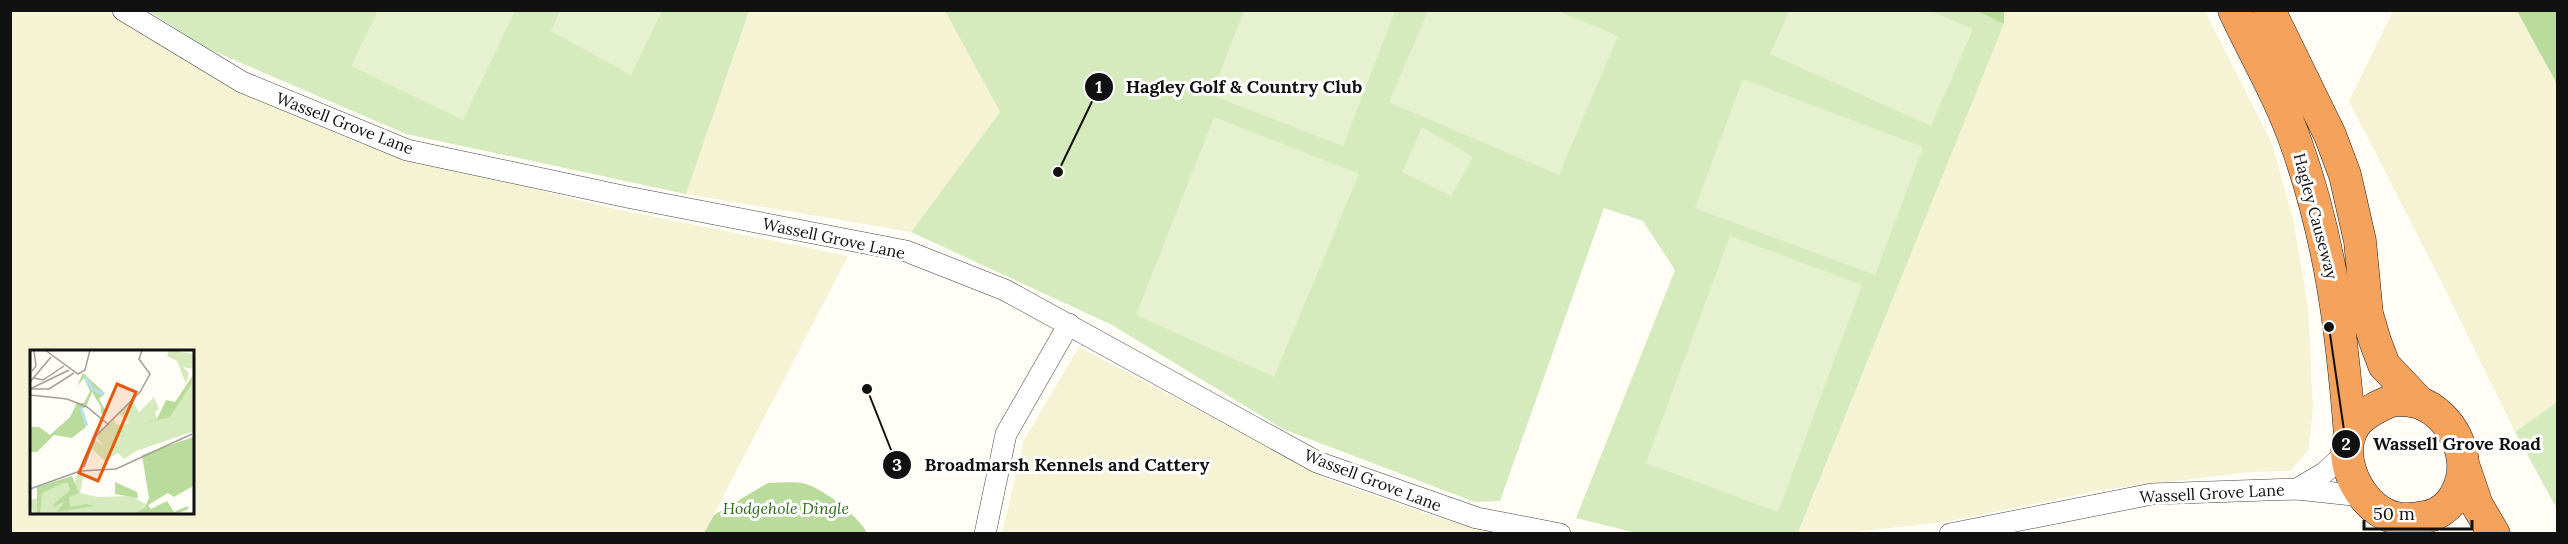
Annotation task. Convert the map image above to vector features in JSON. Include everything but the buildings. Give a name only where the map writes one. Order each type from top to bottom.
[{"type":"highway","name":"Hagley Causeway","points":[[2234,10],[2295,141],[2321,225],[2329,258],[2342,339],[2349,444]]},
{"type":"highway","name":"Hagley Causeway","points":[[2269,10],[2330,135],[2345,175],[2360,241],[2367,314],[2374,340],[2384,365],[2420,403]]},
{"type":"highway","points":[[2464,467],[2458,490],[2445,508],[2417,527],[2385,514],[2362,496],[2349,464],[2349,444],[2357,421],[2382,404],[2393,400],[2420,403],[2435,411],[2453,430],[2477,505],[2494,534]]},
{"type":"street","name":"Wassell Grove Lane","points":[[123,10],[242,82],[407,150],[627,197],[906,251],[1005,290],[1317,462],[1477,518],[1560,534]]},
{"type":"street","points":[[985,534],[1006,434],[1069,324]]},
{"type":"street","name":"Wassell Grove Lane","points":[[2297,489],[2324,473],[2349,444]]},
{"type":"street","name":"Wassell Grove Lane","points":[[1950,534],[2152,494],[2266,492],[2297,489],[2362,496]]},
{"type":"shaded area","points":[[10,11],[109,11],[239,89],[355,142],[601,206],[848,256],[704,533],[11,533]]},
{"type":"shaded area","points":[[749,11],[945,11],[1000,112],[911,232],[686,194]]},
{"type":"shaded area","points":[[2004,11],[2205,11],[2272,144],[2293,219],[2308,307],[2313,409],[2308,451],[2290,471],[2250,472],[2101,490],[1945,522],[1844,533],[1798,534],[2004,24]]},
{"type":"shaded area","points":[[2393,11],[2517,11],[2557,84],[2557,402],[2515,432],[2349,101]]},
{"type":"shaded area","points":[[1079,347],[1330,480],[1438,518],[1500,533],[1002,534],[1024,440]]},
{"type":"green space","points":[[378,10],[515,11],[463,120],[351,66]]},
{"type":"green space","points":[[560,10],[662,11],[631,75],[551,31]]},
{"type":"green space","points":[[1978,10],[2004,24],[1798,533],[1636,533],[1576,518],[1675,270],[1643,221],[1604,208],[1500,501],[1475,502],[1283,429],[1112,325],[911,232],[1000,112],[945,11]]},
{"type":"green space","points":[[148,11],[749,11],[686,194],[406,134],[209,49]]},
{"type":"green space","points":[[1244,11],[1395,11],[1343,146],[1211,95]]},
{"type":"green space","points":[[1428,11],[1558,11],[1618,36],[1559,175],[1389,102]]},
{"type":"green space","points":[[1789,11],[1931,11],[1973,29],[1931,126],[1770,54]]},
{"type":"green space","points":[[1978,11],[2004,11],[2004,24]]},
{"type":"green space","points":[[2517,11],[2557,11],[2557,84]]},
{"type":"green space","points":[[1743,79],[1923,147],[1875,275],[1695,208]]},
{"type":"green space","points":[[1214,117],[1359,174],[1274,377],[1136,315]]},
{"type":"green space","points":[[1422,127],[1473,157],[1451,196],[1402,172]]},
{"type":"green space","points":[[1730,236],[1862,285],[1778,512],[1646,463]]},
{"type":"green space","points":[[2557,402],[2557,509],[2515,432]]},
{"type":"green space","name":"Hodgehole Dingle","points":[[768,483],[797,483],[813,487],[831,497],[849,512],[867,533],[704,533],[714,515]]},
{"type":"place","name":"Hagley Golf & Country Club","points":[[1058,172]]},
{"type":"place","name":"Wassell Grove Road","points":[[2329,327]]},
{"type":"place","name":"Broadmarsh Kennels and Cattery","points":[[867,389]]}]
